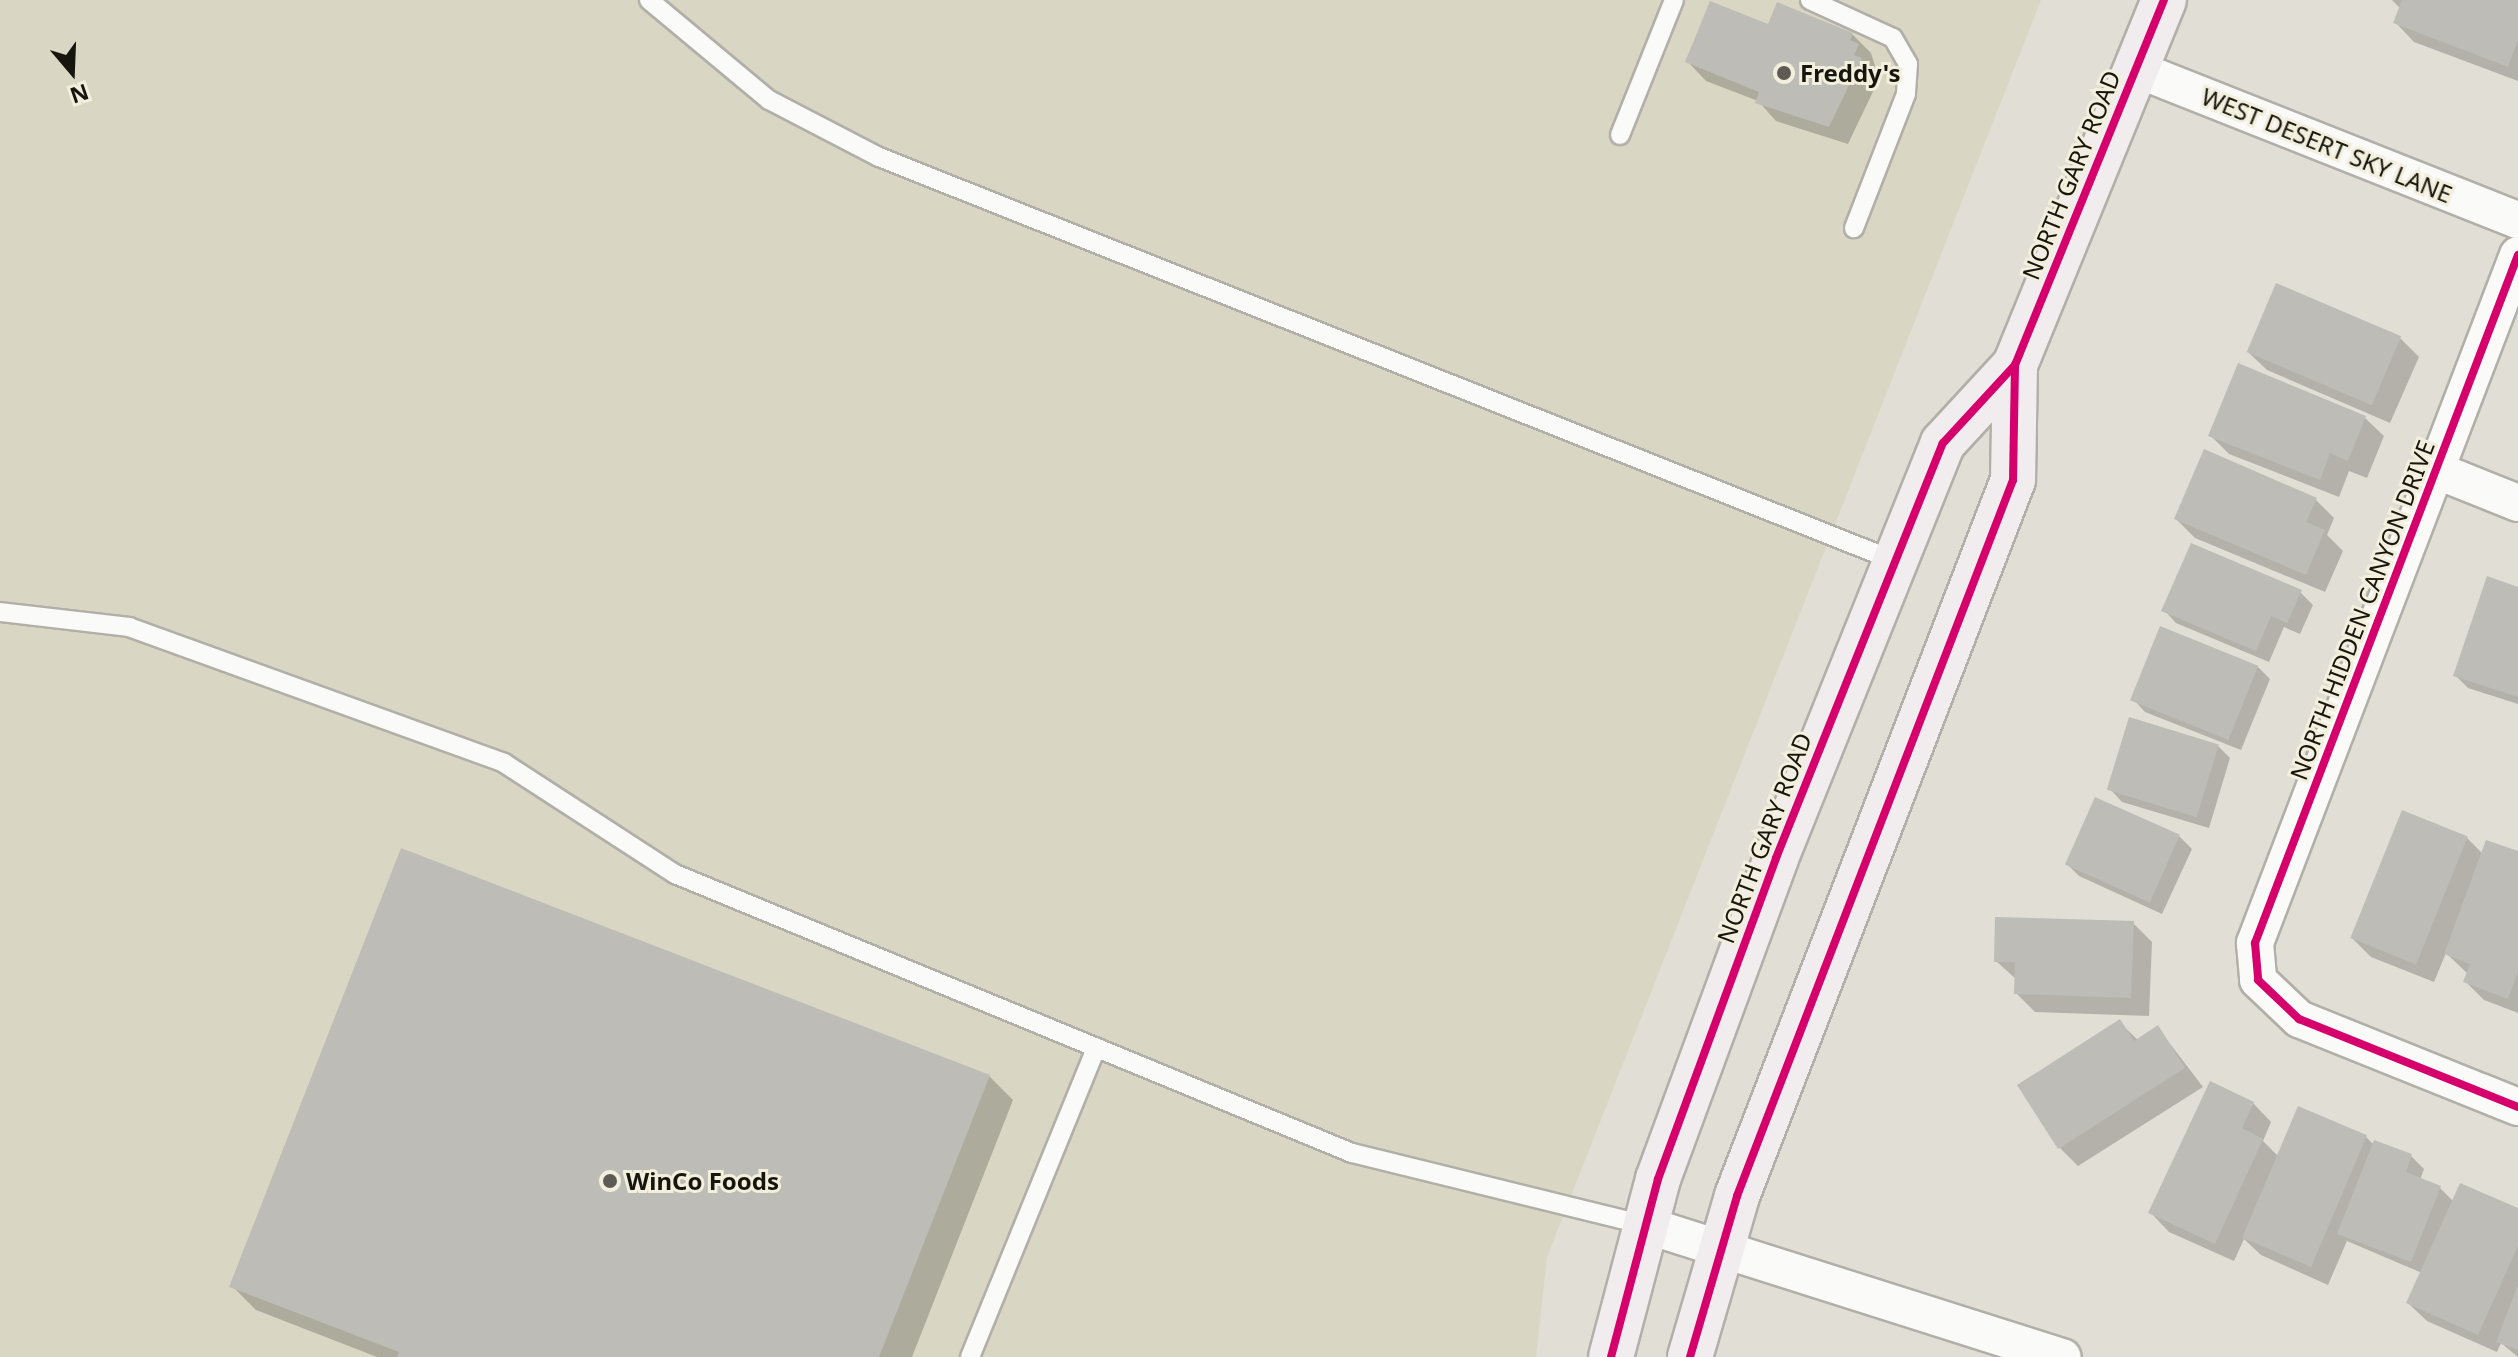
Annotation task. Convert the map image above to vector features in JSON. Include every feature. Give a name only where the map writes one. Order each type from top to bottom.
[{"type":"main road","name":"NORTH GARY ROAD","points":[[1611,1357],[1658,1179],[1776,858],[1943,443],[2015,365],[2164,0]]},
{"type":"main road","name":"NORTH GARY ROAD","points":[[1690,1357],[1719,1249],[2013,480],[2015,365]]},
{"type":"street","name":"WEST DESERT SKY LANE","points":[[2136,69],[2518,220]]},
{"type":"street","name":"NORTH HIDDEN CANYON DRIVE","points":[[2518,255],[2438,471],[2255,943],[2258,980],[2299,1019],[2518,1107]]},
{"type":"street","points":[[2438,471],[2518,503]]},
{"type":"street","points":[[1646,1225],[2063,1357]]},
{"type":"lane","points":[[649,0],[769,100],[879,157],[1895,561]]},
{"type":"lane","points":[[1620,135],[1674,0]]},
{"type":"lane","points":[[1810,0],[1893,38],[1908,64],[1906,94],[1854,228]]},
{"type":"lane","points":[[0,612],[129,627],[504,763],[675,874],[1352,1153],[1646,1225]]},
{"type":"lane","points":[[970,1357],[1096,1048]]},
{"type":"shaded area","points":[[0,0],[2041,0],[1547,1257],[1536,1357],[0,1357]]},
{"type":"building","points":[[2402,0],[2518,0],[2518,40],[2508,67],[2393,23]]},
{"type":"building","name":"Freddy's","points":[[1710,1],[1768,24],[1777,2],[1853,33],[1850,40],[1859,44],[1854,55],[1862,58],[1829,127],[1755,103],[1759,92],[1685,62]]},
{"type":"building","points":[[2276,283],[2401,336],[2372,405],[2247,352]]},
{"type":"building","points":[[2238,363],[2366,416],[2348,461],[2330,453],[2320,480],[2208,436]]},
{"type":"building","points":[[2204,449],[2317,498],[2306,522],[2325,530],[2306,575],[2174,519]]},
{"type":"building","points":[[2191,543],[2302,590],[2287,623],[2271,616],[2256,651],[2161,611]]},
{"type":"building","points":[[2487,576],[2518,587],[2518,697],[2453,676]]},
{"type":"building","points":[[2160,626],[2258,666],[2228,740],[2130,700]]},
{"type":"building","points":[[2129,717],[2219,744],[2197,817],[2107,790]]},
{"type":"building","points":[[2095,797],[2180,835],[2150,902],[2065,865]]},
{"type":"building","points":[[2402,810],[2468,837],[2416,965],[2350,938]]},
{"type":"building","points":[[2486,840],[2518,851],[2518,972],[2508,999],[2463,982],[2470,964],[2444,954]]},
{"type":"building","name":"WinCo Foods","points":[[401,848],[990,1075],[879,1357],[397,1357],[399,1352],[229,1287]]},
{"type":"building","points":[[1995,917],[2134,921],[2131,998],[2014,994],[2015,962],[1994,962]]},
{"type":"building","points":[[2120,1019],[2134,1041],[2158,1025],[2185,1068],[2058,1149],[2017,1085]]},
{"type":"building","points":[[2210,1081],[2254,1102],[2242,1128],[2263,1139],[2215,1244],[2148,1213]]},
{"type":"building","points":[[2298,1106],[2367,1135],[2311,1267],[2242,1238]]},
{"type":"building","points":[[2374,1140],[2412,1154],[2406,1172],[2441,1186],[2411,1262],[2337,1234]]},
{"type":"building","points":[[2460,1183],[2518,1208],[2518,1246],[2478,1335],[2406,1303]]},
{"type":"building","points":[[2518,1285],[2518,1350],[2496,1342]]},
{"type":"cycle path","points":[[1611,1357],[1658,1179],[1776,858],[1943,443],[2015,365],[2164,0]]},
{"type":"cycle path","points":[[2518,255],[2255,943],[2258,980],[2299,1019],[2518,1107]]},
{"type":"cycle path","points":[[1690,1357],[1737,1196],[2013,480],[2015,365]]},
{"type":"place","name":"Freddy's","points":[[1784,73]]},
{"type":"place","name":"WinCo Foods","points":[[610,1181]]}]
